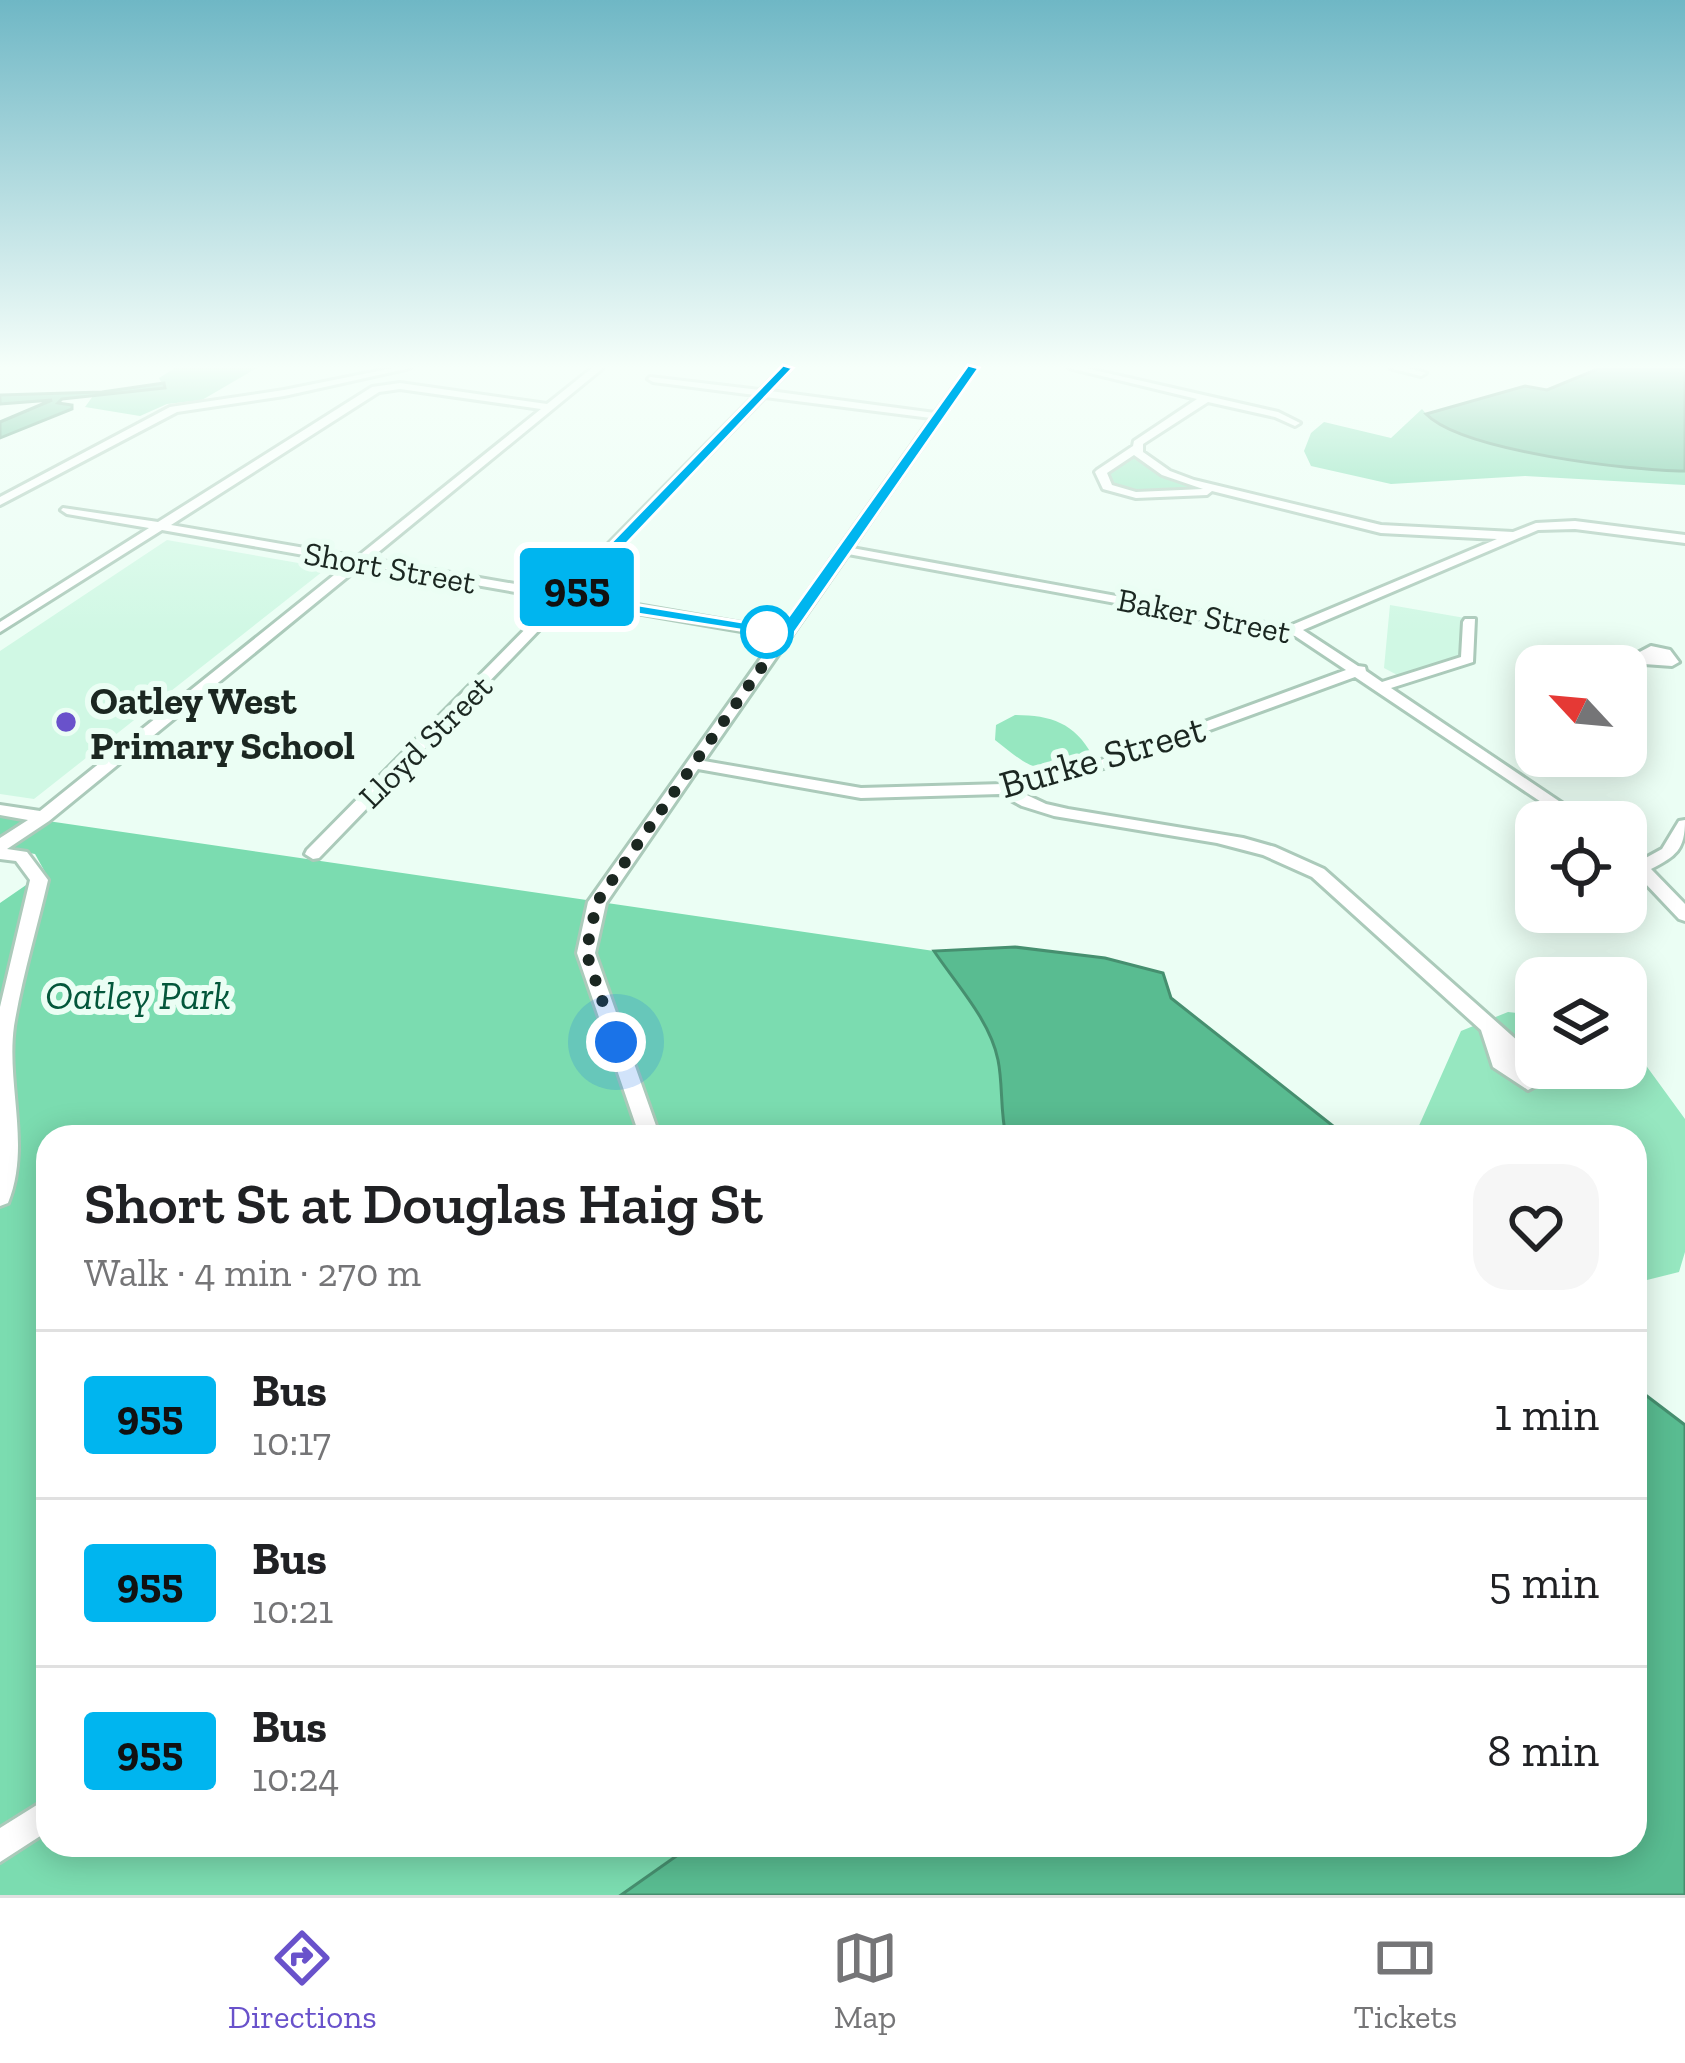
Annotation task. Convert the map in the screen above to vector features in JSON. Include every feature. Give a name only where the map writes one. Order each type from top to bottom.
[{"type":"street","points":[[0,502],[85,456]]},
{"type":"street","points":[[0,628],[272,456]]},
{"type":"street","points":[[0,850],[488,456]]},
{"type":"street","name":"Lloyd Street","points":[[313,854],[702,456]]},
{"type":"street","points":[[646,1125],[586,952],[597,902],[910,456]]},
{"type":"street","points":[[1123,456],[1103,469],[1100,477],[1107,487],[1136,495],[1202,494],[1217,489]]},
{"type":"street","points":[[1147,456],[1172,476],[1381,529],[1513,536]]},
{"type":"street","name":"Short Street","points":[[67,510],[785,634]]},
{"type":"street","points":[[1291,630],[1536,527],[1565,525],[1685,539]]},
{"type":"street","name":"Baker Street","points":[[845,550],[1291,630],[1360,670],[1551,801]]},
{"type":"street","points":[[1383,686],[1468,659],[1470,622]]},
{"type":"street","name":"Burke Street","points":[[694,764],[861,793],[1003,789],[1123,757],[1360,670]]},
{"type":"street","points":[[1003,789],[1052,811],[1234,841],[1294,860],[1318,873],[1489,1023]]},
{"type":"street","points":[[0,810],[43,818]]},
{"type":"street","points":[[20,856],[43,818]]},
{"type":"street","points":[[1647,864],[1668,853],[1685,825]]},
{"type":"street","points":[[0,850],[20,856],[39,880],[4,1030],[7,1155],[0,1197]]},
{"type":"street","points":[[1647,871],[1685,915]]},
{"type":"street","points":[[0,1847],[36,1822]]},
{"type":"shaded area","points":[[1551,456],[1685,456],[1685,471],[1627,467]]},
{"type":"shaded area","points":[[1136,457],[1200,490],[1133,492],[1111,486],[1107,473]]},
{"type":"shaded area","name":"Oatley West Primary School","points":[[167,540],[327,568],[34,799],[0,794],[0,651]]},
{"type":"shaded area","points":[[1390,605],[1465,618],[1464,656],[1401,677],[1384,668]]},
{"type":"shaded area","points":[[1015,715],[1060,723],[1078,735],[1092,755],[1049,768],[1031,765],[995,740],[996,725]]},
{"type":"shaded area","points":[[1015,947],[1105,958],[1163,973],[1171,998],[1332,1125],[1004,1125],[994,1045],[934,951]]},
{"type":"shaded area","points":[[1508,1012],[1515,1013],[1515,1089],[1647,1089],[1647,1067],[1685,1119],[1685,1252],[1679,1272],[1647,1280],[1647,1125],[1419,1125],[1461,1031]]},
{"type":"shaded area","points":[[1647,1396],[1685,1425],[1685,1895],[621,1895],[675,1857],[1647,1857]]},
{"type":"green space","points":[[1307,456],[1548,456],[1685,471],[1685,485],[1525,476],[1391,484],[1311,466]]},
{"type":"green space","name":"Oatley Park","points":[[0,814],[934,951],[980,1016],[998,1060],[1004,1125],[36,1125],[36,1857],[673,1857],[620,1895],[0,1895],[0,903],[45,872],[35,854],[0,848]]},
{"type":"bus line","name":"955","points":[[702,456],[566,598],[785,634],[910,456]]},
{"type":"place","name":"Oatley West Primary School","points":[[66,722]]},
{"type":"route","points":[[616,1042],[586,952],[597,902],[785,634],[767,632]]}]
